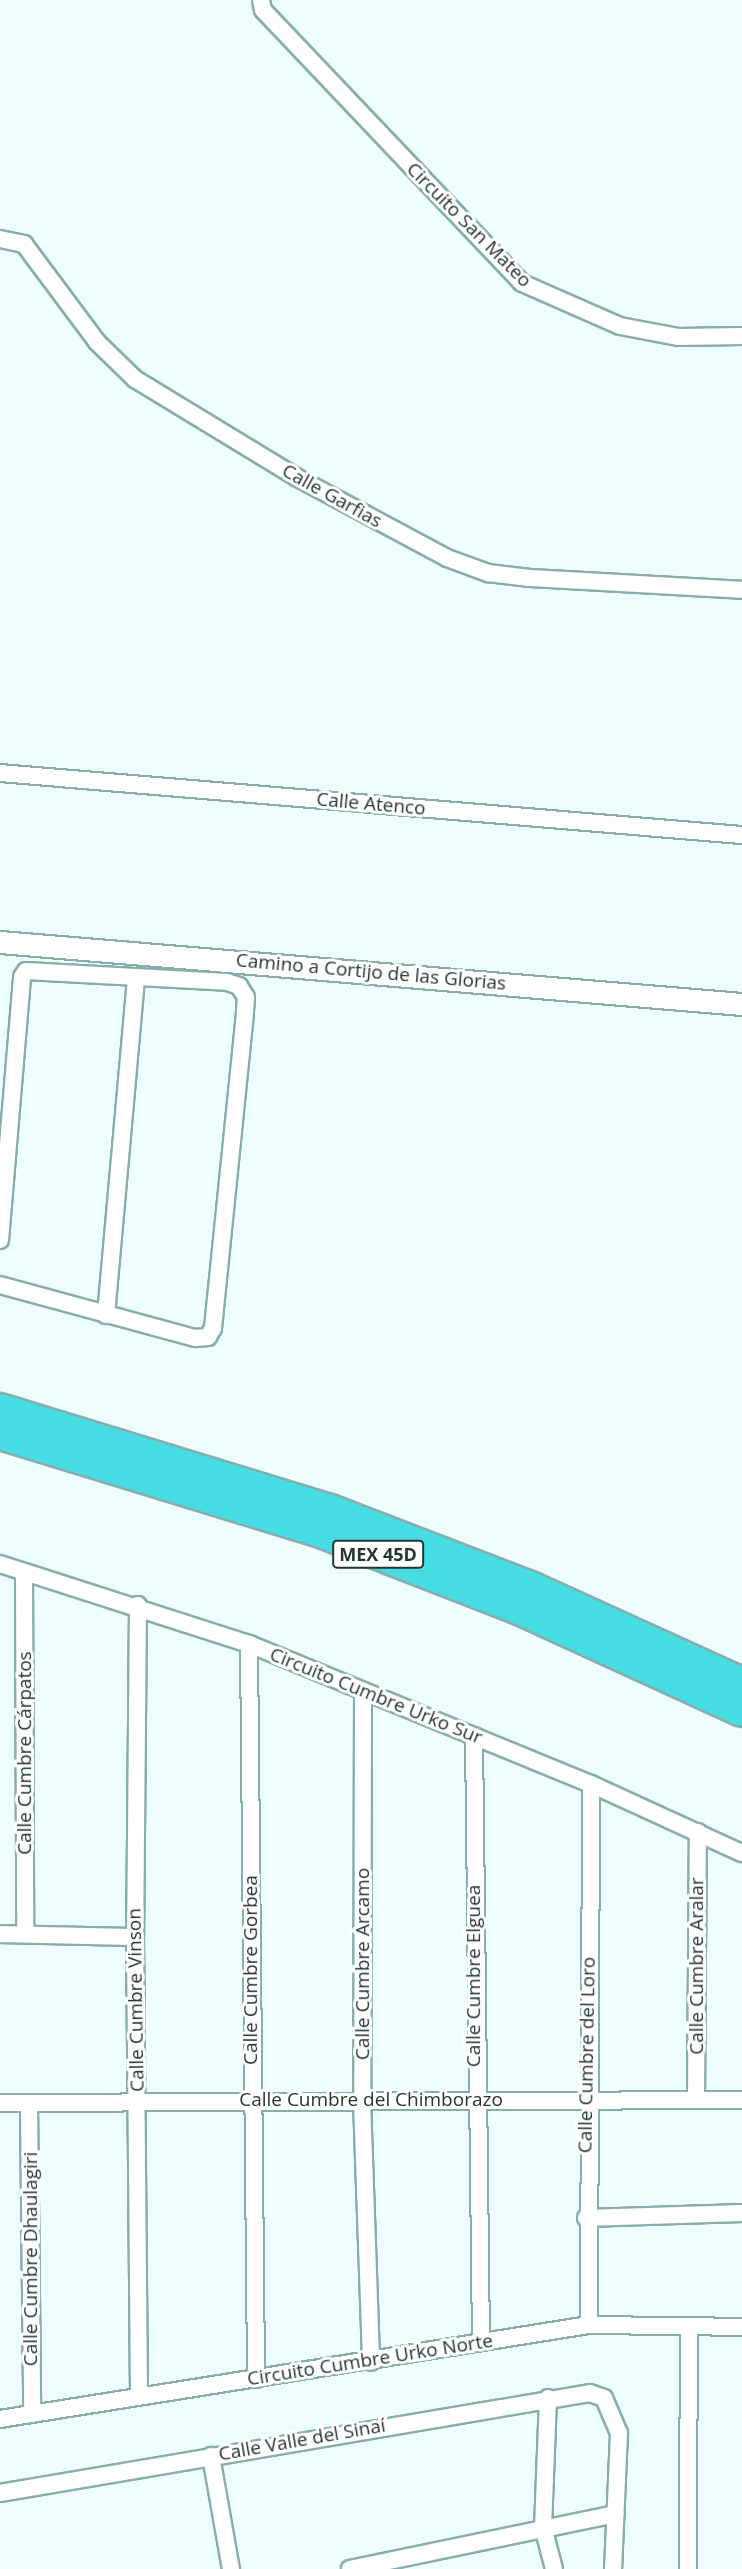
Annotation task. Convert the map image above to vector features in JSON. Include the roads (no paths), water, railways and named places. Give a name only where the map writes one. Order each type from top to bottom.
[{"type":"highway","name":"MEX 45D","points":[[0,1409],[330,1510],[531,1587],[742,1683]]},
{"type":"highway","name":"MEX 45D","points":[[0,1434],[318,1531],[517,1608],[742,1711]]},
{"type":"street","name":"Circuito San Mateo","points":[[261,0],[263,10],[522,282],[620,326],[679,337],[742,336]]},
{"type":"street","name":"Calle Garfias","points":[[0,239],[24,244],[97,342],[135,379],[296,477],[447,558],[488,573],[530,578],[742,590]]},
{"type":"street","name":"Calle Atenco","points":[[0,773],[742,835]]},
{"type":"street","name":"Camino a Cortijo de las Glorias","points":[[0,943],[742,1004]]},
{"type":"street","points":[[0,1240],[22,977],[31,969],[228,982],[239,986],[246,997],[244,1023],[213,1328],[208,1337],[195,1338],[0,1286]]},
{"type":"street","points":[[106,1315],[136,977]]},
{"type":"street","name":"Circuito Cumbre Urko Sur","points":[[0,1564],[138,1605],[249,1644],[591,1784],[742,1853]]},
{"type":"street","name":"Calle Cumbre Cárpatos","points":[[24,1572],[25,1934]]},
{"type":"street","name":"Calle Cumbre Vinson","points":[[138,1605],[135,1937],[139,2396]]},
{"type":"street","name":"Calle Cumbre Gorbea","points":[[249,1644],[256,2379]]},
{"type":"street","name":"Calle Cumbre Arcamo","points":[[363,1691],[362,2101],[371,2361]]},
{"type":"street","name":"Calle Cumbre Elguea","points":[[474,1736],[475,2101],[481,2342]]},
{"type":"street","name":"Calle Cumbre del Loro","points":[[589,2325],[586,2102],[591,1784]]},
{"type":"street","name":"Calle Cumbre Aralar","points":[[696,2100],[698,1832]]},
{"type":"street","points":[[0,1934],[135,1937]]},
{"type":"street","points":[[737,2100],[742,2086]]},
{"type":"street","name":"Calle Cumbre del Chimborazo","points":[[0,2103],[252,2099],[586,2102],[737,2100]]},
{"type":"street","name":"Calle Cumbre Dhaulagiri","points":[[29,2103],[32,2414]]},
{"type":"street","points":[[586,2218],[742,2214]]},
{"type":"street","name":"Circuito Cumbre Urko Norte","points":[[0,2419],[589,2325],[742,2327]]},
{"type":"street","points":[[688,2569],[689,2328]]},
{"type":"street","name":"Calle Valle del Sinaí","points":[[0,2493],[590,2393],[604,2398],[619,2432],[615,2514]]},
{"type":"street","points":[[548,2398],[543,2527],[554,2569]]},
{"type":"street","points":[[211,2456],[231,2569]]},
{"type":"street","points":[[350,2569],[615,2514],[613,2569]]}]
